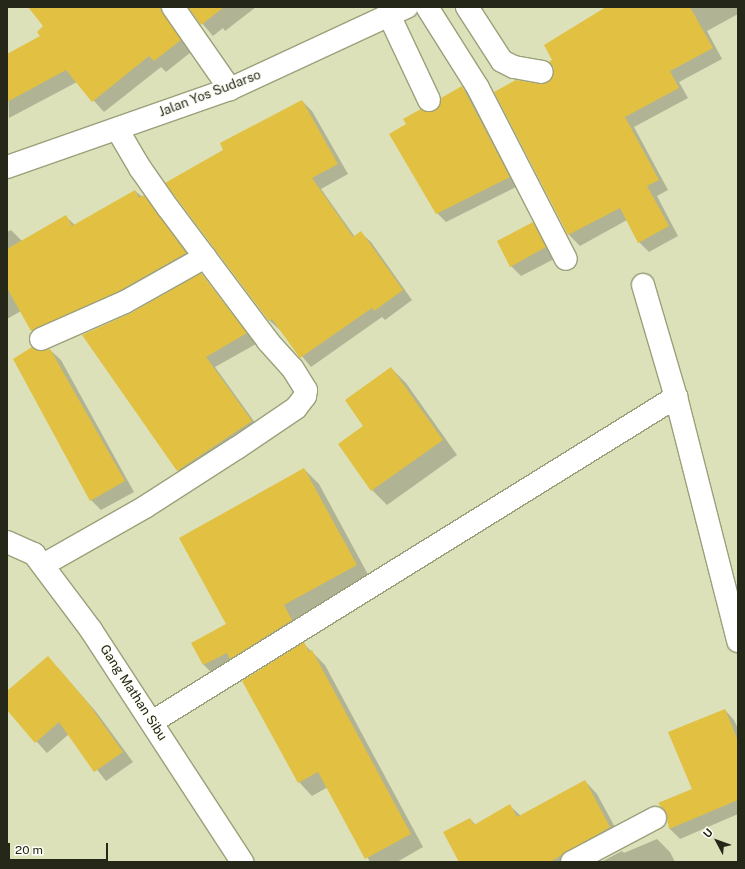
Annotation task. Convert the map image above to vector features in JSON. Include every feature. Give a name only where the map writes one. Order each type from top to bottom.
[{"type":"street","points":[[172,7],[230,89]]},
{"type":"street","points":[[427,7],[478,88],[566,259]]},
{"type":"street","points":[[467,7],[502,61],[514,67],[542,72]]},
{"type":"street","points":[[398,11],[429,100]]},
{"type":"street","name":"Jalan Yos Sudarso","points":[[7,167],[230,89],[398,11]]},
{"type":"street","points":[[44,565],[145,507],[230,452],[296,408],[305,396],[306,390],[295,372],[268,341],[205,257],[140,168],[117,129]]},
{"type":"street","points":[[41,339],[125,302],[205,257]]},
{"type":"street","points":[[643,285],[676,397],[738,641]]},
{"type":"street","points":[[152,722],[676,397]]},
{"type":"street","name":"Gang Mathan Sibu","points":[[7,542],[34,554],[44,565],[91,630],[242,862]]},
{"type":"street","points":[[582,860],[655,818]]},
{"type":"building","points":[[28,7],[161,7],[181,40],[154,61],[149,56],[92,102],[66,70],[7,102],[7,54],[40,36],[37,32],[43,26]]},
{"type":"building","points":[[188,7],[224,7],[201,25]]},
{"type":"building","points":[[606,7],[690,7],[713,48],[670,71],[679,88],[625,117],[659,180],[647,186],[669,226],[638,243],[620,208],[568,235],[494,92],[516,80],[540,84],[551,80],[554,68],[549,62],[552,60],[544,45]]},
{"type":"building","points":[[462,86],[510,177],[436,214],[389,134],[406,124],[403,119],[421,109],[428,112],[435,111],[439,107],[441,98]]},
{"type":"building","points":[[302,100],[338,164],[312,178],[353,237],[361,231],[403,290],[374,311],[372,308],[300,358],[272,319],[269,321],[165,183],[223,150],[220,143]]},
{"type":"building","points":[[135,190],[139,198],[144,195],[186,253],[119,291],[31,331],[7,288],[7,249],[66,215],[72,226]]},
{"type":"building","points":[[533,222],[546,247],[510,267],[497,241]]},
{"type":"building","points":[[201,273],[247,333],[206,357],[252,421],[177,471],[82,335],[131,313]]},
{"type":"building","points":[[32,347],[40,351],[50,349],[125,481],[90,501],[13,359]]},
{"type":"building","points":[[391,367],[443,440],[371,491],[338,444],[363,426],[345,400]]},
{"type":"building","points":[[304,468],[357,565],[284,605],[292,620],[230,659],[227,653],[203,665],[191,643],[226,624],[179,538]]},
{"type":"building","points":[[304,642],[309,652],[312,650],[411,834],[365,859],[318,772],[298,783],[242,681]]},
{"type":"building","points":[[48,656],[88,703],[123,752],[94,772],[59,722],[35,743],[7,710],[7,691]]},
{"type":"building","points":[[725,709],[738,741],[738,800],[669,829],[666,813],[658,803],[692,789],[668,732]]},
{"type":"building","points":[[585,780],[610,827],[550,862],[459,862],[443,832],[470,818],[474,825],[510,804],[517,817]]}]
